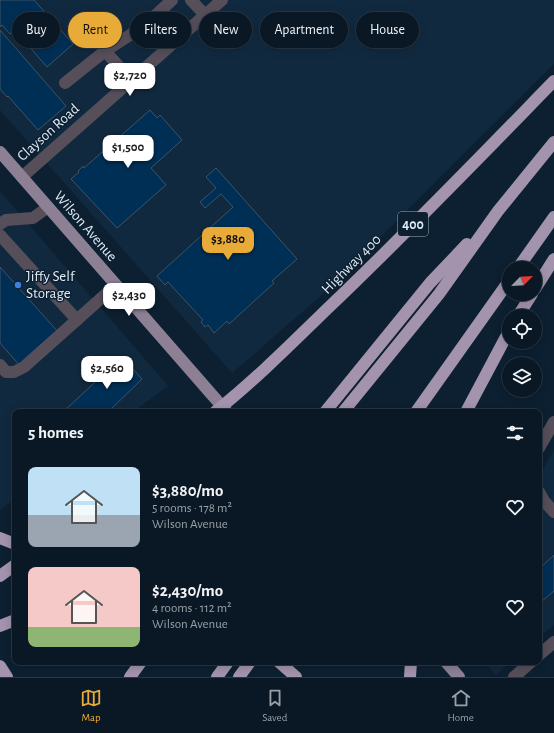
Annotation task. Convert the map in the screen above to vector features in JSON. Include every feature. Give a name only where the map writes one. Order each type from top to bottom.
[{"type":"highway","name":"Highway 400","points":[[219,409],[269,365],[360,277],[554,81]]},
{"type":"highway","points":[[345,409],[439,294],[498,211],[554,142]]},
{"type":"highway","points":[[327,409],[430,283],[498,211]]},
{"type":"highway","points":[[523,261],[554,217]]},
{"type":"highway","points":[[542,278],[554,259]]},
{"type":"highway","points":[[418,409],[502,291]]},
{"type":"highway","points":[[468,409],[502,344]]},
{"type":"highway","points":[[0,538],[12,543]]},
{"type":"highway","points":[[0,576],[12,567]]},
{"type":"highway","points":[[130,677],[139,665]]},
{"type":"highway","points":[[217,677],[226,665]]},
{"type":"highway","points":[[283,665],[296,677]]},
{"type":"highway","points":[[410,677],[411,665]]},
{"type":"highway","points":[[0,666],[7,677]]},
{"type":"main road","name":"Wilson Avenue","points":[[0,152],[224,409]]},
{"type":"main road","points":[[449,665],[459,677]]},
{"type":"street","points":[[65,83],[105,51],[136,31],[172,0]]},
{"type":"street","points":[[191,0],[202,12]]},
{"type":"street","name":"Clayson Road","points":[[208,12],[222,0]]},
{"type":"street","name":"Clayson Road","points":[[22,177],[199,20]]},
{"type":"street","points":[[105,51],[131,80]]},
{"type":"street","points":[[0,224],[6,220],[32,218],[48,207]]},
{"type":"street","points":[[0,235],[77,320]]},
{"type":"street","points":[[0,365],[6,372],[14,372],[24,367],[116,285]]},
{"type":"street","points":[[542,443],[554,422]]},
{"type":"street","points":[[542,497],[554,512]]},
{"type":"street","points":[[542,652],[554,642]]},
{"type":"street","points":[[514,677],[528,665]]},
{"type":"shaded area","points":[[0,0],[554,0],[554,64],[331,287],[232,373],[0,110]]},
{"type":"shaded area","points":[[0,191],[168,386],[137,409],[12,409],[12,501],[0,510]]},
{"type":"shaded area","points":[[554,450],[554,625],[542,635],[542,469]]},
{"type":"shaded area","points":[[488,665],[507,665],[496,675]]},
{"type":"building","points":[[0,0],[34,0],[45,12],[12,12],[12,32],[10,34],[2,25],[0,27]]},
{"type":"building","points":[[60,29],[68,38],[68,48],[47,67],[31,48],[60,48]]},
{"type":"building","points":[[0,30],[12,44],[12,48],[16,48],[66,106],[38,130],[0,89]]},
{"type":"building","points":[[150,110],[157,118],[160,115],[182,140],[151,168],[166,185],[117,228],[71,179],[83,166],[84,168]]},
{"type":"building","points":[[216,168],[297,259],[272,281],[274,283],[229,324],[227,321],[214,333],[208,325],[205,327],[201,322],[203,320],[168,282],[165,285],[157,276],[233,207],[221,194],[205,208],[200,202],[216,188],[206,177]]},
{"type":"building","points":[[0,267],[59,333],[21,367],[0,343]]},
{"type":"building","points":[[122,357],[142,379],[111,409],[66,409]]},
{"type":"building","points":[[554,555],[554,591],[542,601],[542,566]]},
{"type":"place","name":"Jiffy Self Storage","points":[[18,285]]}]
